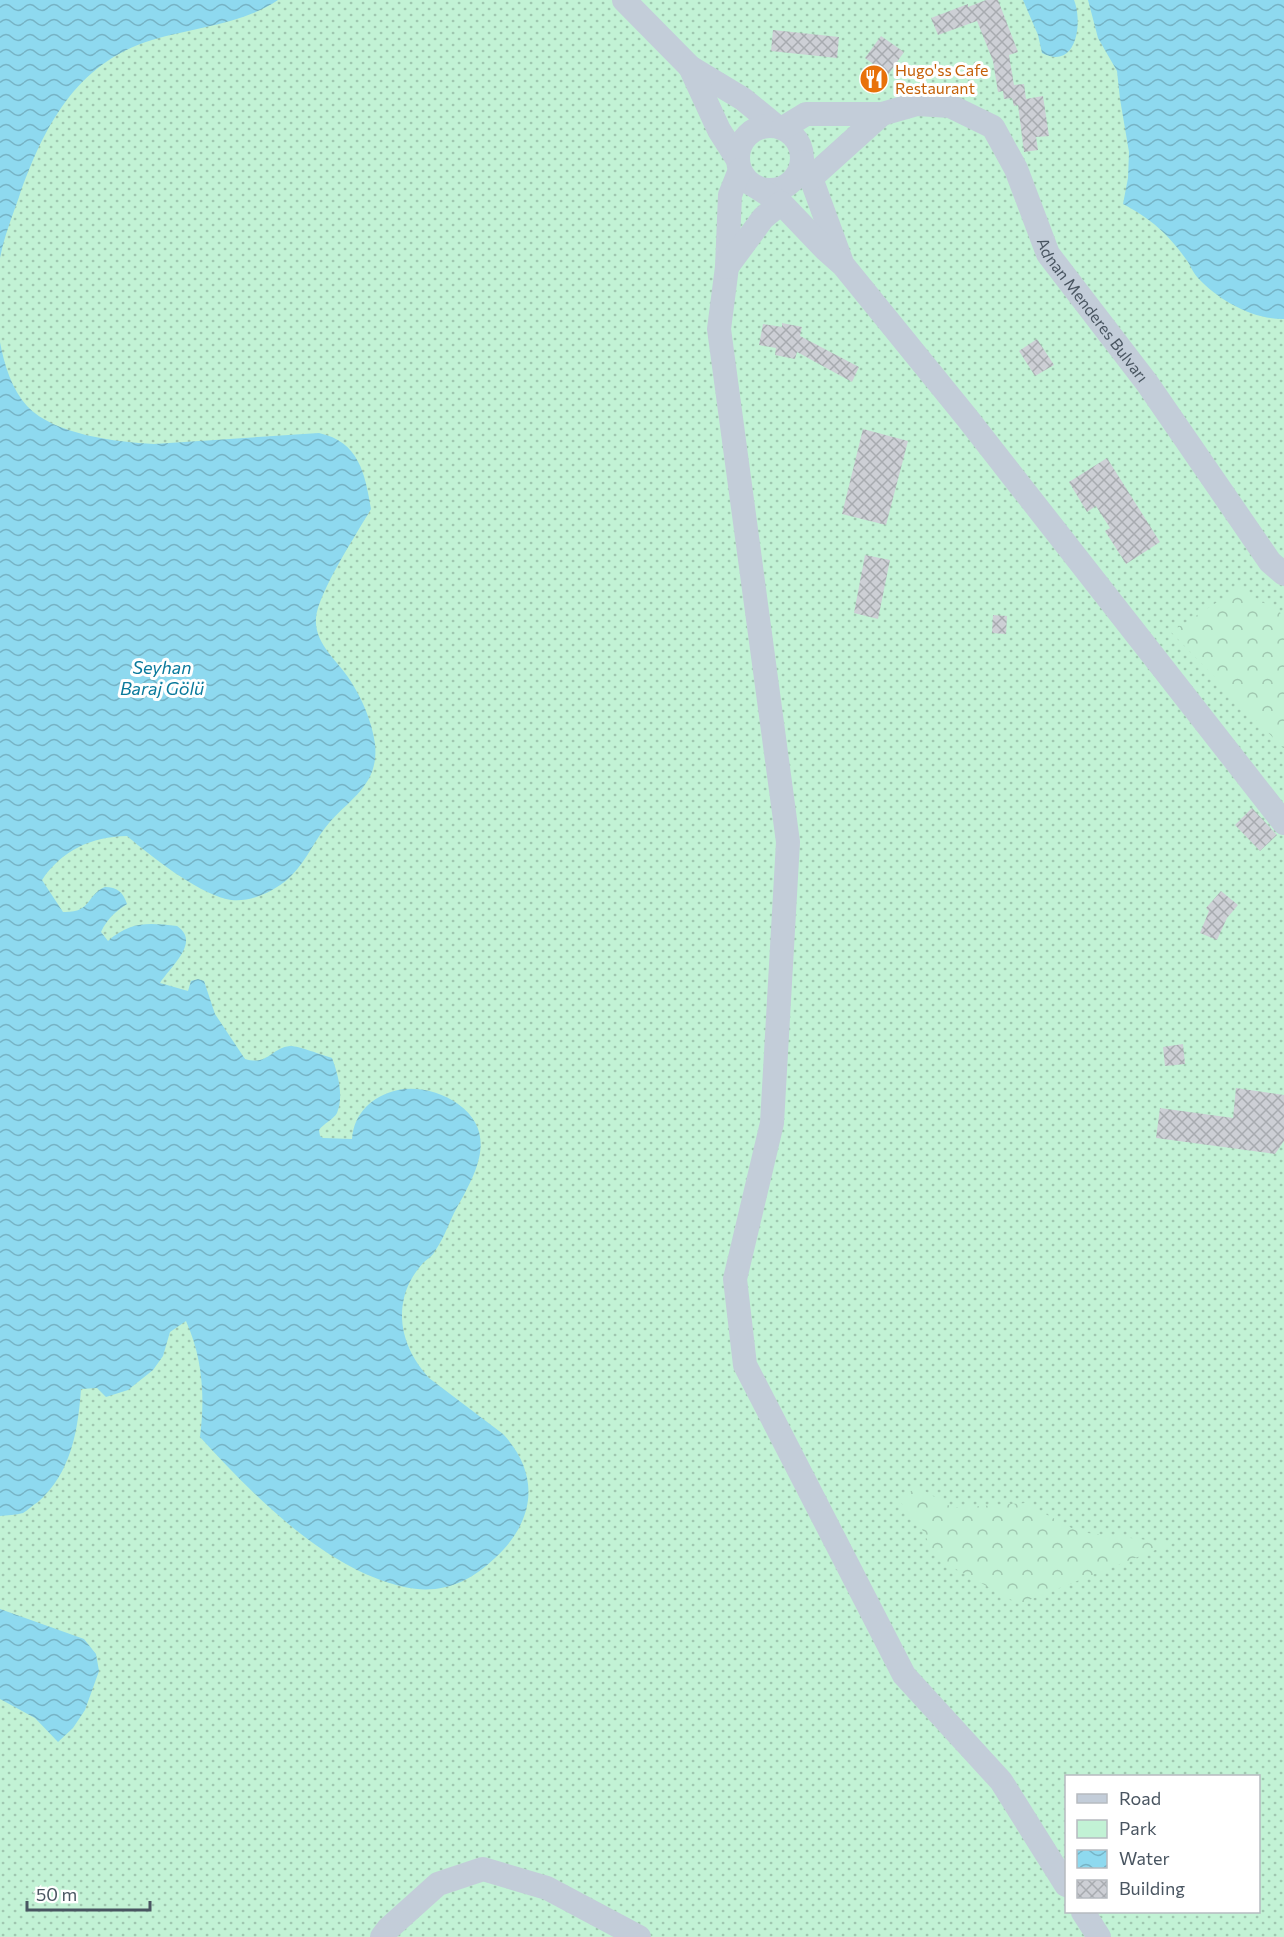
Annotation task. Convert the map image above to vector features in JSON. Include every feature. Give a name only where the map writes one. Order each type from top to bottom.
[{"type":"main road","points":[[624,0],[690,67],[743,99],[779,127],[792,134],[802,152],[843,265]]},
{"type":"main road","points":[[690,67],[719,130],[745,177],[781,203],[843,265],[968,419],[1284,823]]},
{"type":"main road","name":"Adnan Menderes Bulvarı","points":[[882,114],[917,104],[950,106],[993,127],[1016,170],[1048,254],[1147,383],[1270,562],[1284,574]]},
{"type":"main road","points":[[882,114],[806,114],[779,127],[764,126],[753,130],[745,138],[740,148],[739,165],[730,195],[727,267],[719,329],[788,842],[772,1123],[735,1279],[745,1365],[904,1675],[1001,1781],[1065,1883]]},
{"type":"main road","points":[[758,188],[770,190],[781,188],[882,114]]},
{"type":"main road","points":[[727,267],[763,218],[781,203]]},
{"type":"main road","points":[[382,1937],[438,1884],[483,1869],[548,1888],[639,1937]]},
{"type":"main road","points":[[1084,1913],[1100,1937]]},
{"type":"green space","points":[[0,0],[1284,0],[1284,1937],[0,1937]]},
{"type":"green space","points":[[1239,588],[1284,615],[1284,749],[1171,632]]},
{"type":"green space","points":[[918,1487],[953,1508],[1025,1503],[1079,1532],[1173,1543],[1019,1604],[936,1558],[921,1527],[898,1499]]},
{"type":"water","points":[[0,0],[278,0],[249,15],[152,40],[125,51],[103,65],[83,82],[66,101],[39,147],[28,171],[0,258]]},
{"type":"water","points":[[1023,0],[1074,0],[1078,20],[1077,31],[1070,50],[1054,57],[1042,53],[1038,35]]},
{"type":"water","points":[[1088,0],[1284,0],[1284,319],[1249,312],[1216,294],[1197,276],[1174,243],[1164,233],[1145,217],[1123,204],[1128,178],[1129,152],[1117,71],[1098,38]]},
{"type":"water","name":"Seyhan Baraj Gölü","points":[[0,342],[9,376],[22,400],[39,416],[69,430],[105,439],[154,444],[319,433],[343,444],[358,461],[366,483],[371,509],[323,594],[318,607],[316,627],[328,652],[354,687],[372,727],[375,758],[373,770],[362,789],[329,823],[302,863],[286,881],[271,891],[253,898],[226,899],[201,889],[161,863],[127,836],[101,839],[78,847],[59,861],[42,880],[63,912],[79,910],[94,894],[105,887],[119,891],[127,904],[112,916],[101,932],[108,941],[124,930],[140,925],[177,926],[184,932],[186,939],[182,954],[160,983],[188,991],[191,981],[198,979],[204,981],[215,1014],[245,1059],[259,1060],[290,1046],[332,1058],[338,1078],[340,1099],[336,1115],[319,1130],[323,1138],[352,1139],[356,1121],[366,1107],[380,1097],[398,1090],[413,1089],[437,1093],[458,1104],[471,1116],[478,1129],[481,1143],[475,1171],[439,1244],[409,1284],[404,1298],[402,1320],[410,1351],[429,1378],[503,1434],[515,1450],[528,1481],[528,1498],[525,1513],[508,1544],[485,1567],[453,1585],[417,1589],[375,1578],[319,1547],[267,1506],[200,1437],[201,1378],[196,1350],[186,1321],[170,1332],[163,1356],[153,1370],[128,1390],[106,1397],[97,1388],[81,1389],[75,1436],[58,1478],[49,1491],[25,1512],[0,1516]]},
{"type":"water","points":[[0,1609],[84,1639],[96,1654],[99,1671],[85,1710],[73,1728],[58,1742],[35,1718],[0,1699]]},
{"type":"building","points":[[986,0],[998,0],[1018,52],[1009,55],[1014,85],[1024,84],[1026,99],[1043,96],[1049,136],[1036,137],[1038,150],[1024,152],[1018,105],[1014,106],[1012,98],[1004,99],[1003,91],[998,92],[993,61],[977,21],[938,35],[931,18]]},
{"type":"building","points":[[773,30],[839,37],[837,58],[771,51]]},
{"type":"building","points":[[881,36],[904,52],[888,75],[865,58]]},
{"type":"building","points":[[782,323],[802,327],[800,336],[859,367],[852,382],[797,352],[795,359],[775,355],[776,348],[759,345],[763,324],[782,327]]},
{"type":"building","points":[[1037,339],[1054,365],[1035,376],[1019,351]]},
{"type":"building","points":[[863,429],[908,441],[886,525],[842,514]]},
{"type":"building","points":[[1107,458],[1160,542],[1126,564],[1105,531],[1110,528],[1096,506],[1087,512],[1069,482]]},
{"type":"building","points":[[865,555],[890,560],[878,619],[854,613]]},
{"type":"building","points":[[993,615],[1007,616],[1006,634],[992,633]]},
{"type":"building","points":[[1252,808],[1277,835],[1260,851],[1235,825]]},
{"type":"building","points":[[1221,891],[1238,905],[1227,918],[1217,940],[1200,933],[1209,911],[1206,908]]},
{"type":"building","points":[[1183,1044],[1185,1064],[1165,1066],[1163,1047]]},
{"type":"building","points":[[1236,1088],[1284,1095],[1284,1141],[1275,1154],[1156,1138],[1160,1108],[1233,1118]]},
{"type":"place","name":"Hugo'ss Cafe Restaurant","points":[[874,79]]}]
